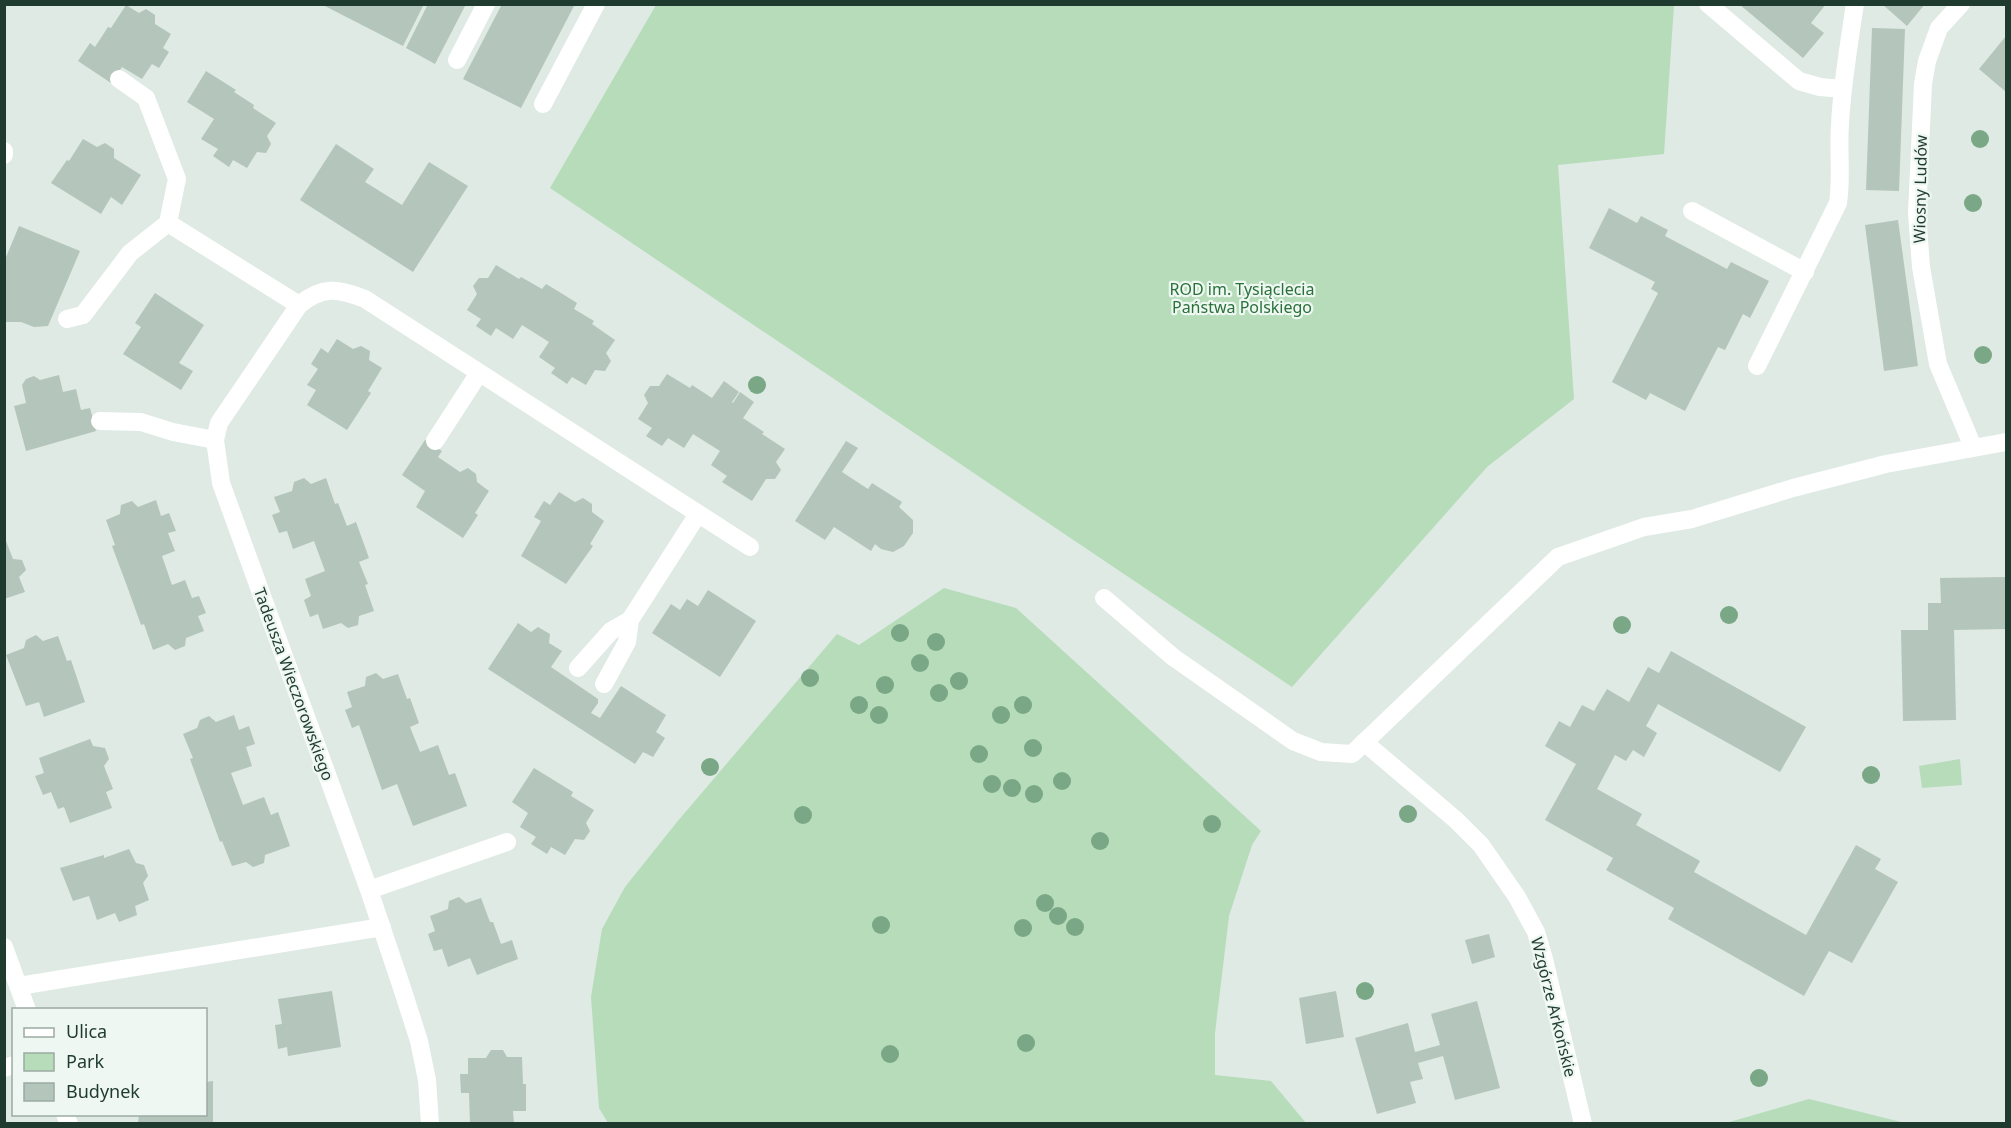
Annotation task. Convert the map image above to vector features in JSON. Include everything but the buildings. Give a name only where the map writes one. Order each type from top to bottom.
[{"type":"street","points":[[457,60],[486,4]]},
{"type":"street","points":[[543,104],[596,4]]},
{"type":"street","points":[[1708,4],[1799,81],[1820,87],[1844,89]]},
{"type":"street","points":[[1757,366],[1838,203],[1840,126],[1855,4]]},
{"type":"street","name":"Wiosny Ludów","points":[[1961,4],[1939,28],[1927,61],[1917,213],[1921,267],[1938,364],[1972,447]]},
{"type":"street","points":[[67,319],[83,315],[130,253],[168,223],[177,179],[146,98],[119,79]]},
{"type":"street","points":[[1692,211],[1805,272]]},
{"type":"street","points":[[168,223],[299,305]]},
{"type":"street","name":"Tadeusza Wieczorowskiego","points":[[430,1124],[427,1080],[419,1041],[382,927],[221,483],[216,440],[219,423],[299,305],[308,298],[332,289],[345,291],[365,299],[750,547]]},
{"type":"street","points":[[435,441],[479,373]]},
{"type":"street","points":[[100,421],[141,422],[173,432],[216,440]]},
{"type":"street","points":[[1104,598],[1173,657],[1293,741],[1321,752],[1358,748],[1558,557],[1644,527],[1692,519],[1792,488],[1886,464],[2007,442]]},
{"type":"street","points":[[604,684],[627,642],[630,620],[698,514]]},
{"type":"street","points":[[578,668],[611,631],[630,620]]},
{"type":"street","name":"Wzgórze Arkońskie","points":[[1358,748],[1456,820],[1481,845],[1517,897],[1536,932],[1544,959],[1583,1124]]},
{"type":"street","points":[[369,890],[507,842]]},
{"type":"street","points":[[19,986],[382,927]]},
{"type":"street","points":[[4,947],[26,1008]]},
{"type":"green space","name":"ROD im. Tysiąclecia Państwa Polskiego","points":[[656,5],[1674,5],[1664,154],[1558,165],[1574,399],[1487,467],[1292,687],[550,188]]},
{"type":"green space","points":[[944,588],[1016,608],[1261,831],[1252,845],[1229,916],[1215,1033],[1215,1075],[1271,1081],[1306,1123],[608,1123],[599,1108],[591,997],[602,929],[625,887],[677,822],[837,634],[859,645]]},
{"type":"green space","points":[[1960,759],[1962,785],[1922,788],[1919,766]]},
{"type":"green space","points":[[1809,1099],[1905,1123],[1726,1123]]}]
